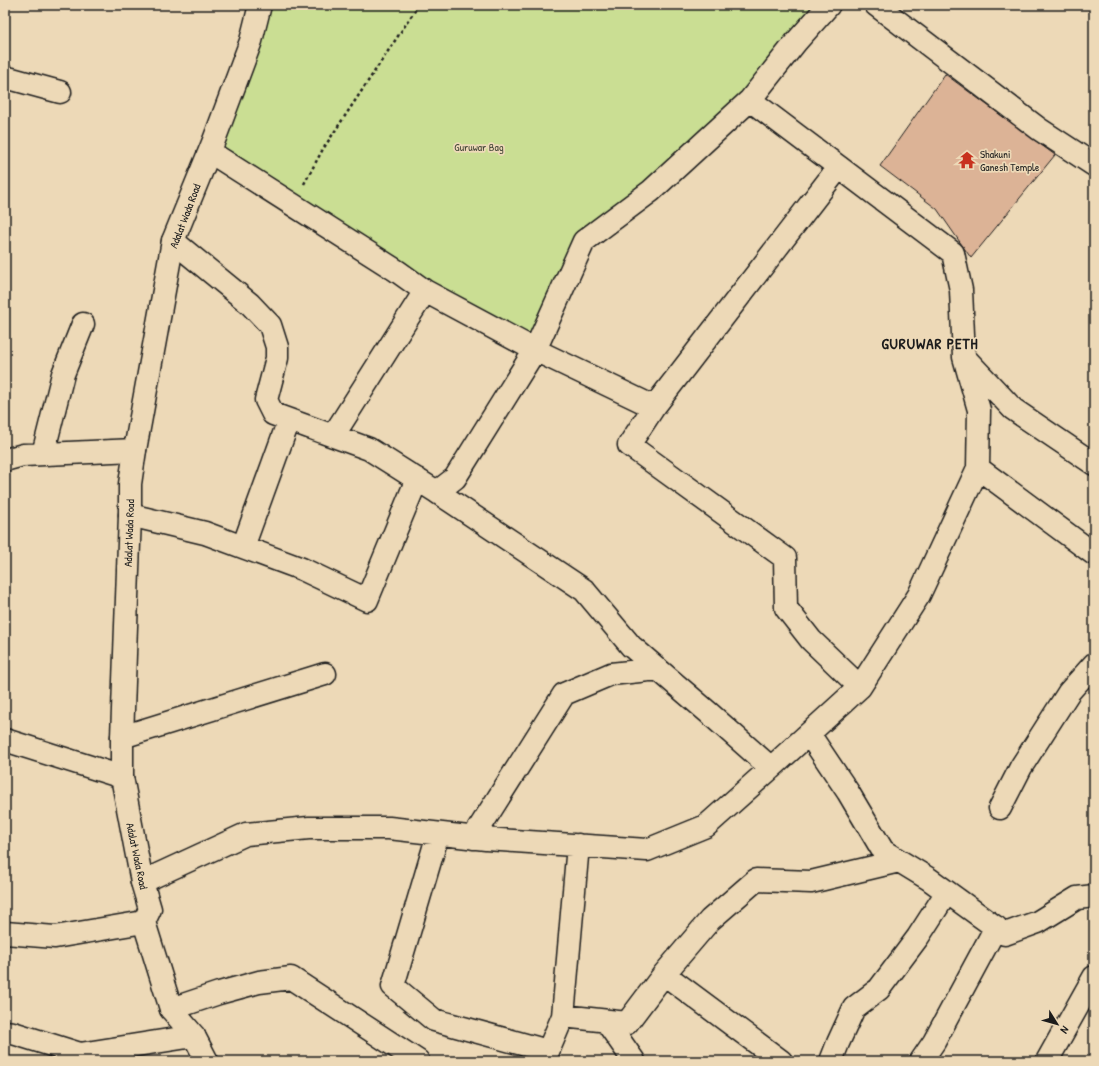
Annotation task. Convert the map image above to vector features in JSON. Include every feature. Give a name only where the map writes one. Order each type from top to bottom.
[{"type":"street","name":"Adalat Wada Road","points":[[144,922],[150,909],[142,882],[122,777],[130,484],[173,241],[210,152],[251,41],[260,5]]},
{"type":"street","points":[[437,492],[455,478],[535,350],[584,241],[651,191],[750,100],[796,42],[829,5]]},
{"type":"street","points":[[876,5],[1039,129],[1094,165]]},
{"type":"street","points":[[5,77],[60,92]]},
{"type":"street","points":[[142,882],[246,834],[309,828],[389,828],[473,838],[647,850],[706,826],[860,687],[919,595],[978,468],[979,410],[964,357],[961,290],[953,253],[750,100]]},
{"type":"street","points":[[210,152],[397,271],[425,291],[535,350],[654,407]]},
{"type":"street","points":[[839,167],[654,407],[629,445],[785,558],[786,608],[811,640],[860,687]]},
{"type":"street","points":[[173,241],[250,304],[270,325],[277,347],[277,358],[266,400],[273,414],[369,449],[437,492],[584,590],[631,646],[771,768]]},
{"type":"street","points":[[333,436],[425,291]]},
{"type":"street","points":[[44,454],[63,374],[83,324]]},
{"type":"street","points":[[964,357],[1013,409],[1094,464]]},
{"type":"street","points":[[243,547],[289,420]]},
{"type":"street","points":[[5,460],[23,454],[135,450]]},
{"type":"street","points":[[978,468],[1094,554]]},
{"type":"street","points":[[130,515],[206,533],[302,568],[368,600],[416,479]]},
{"type":"street","points":[[1000,808],[1021,767],[1069,692],[1094,664]]},
{"type":"street","points":[[473,838],[564,694],[611,674],[658,669]]},
{"type":"street","points":[[122,737],[325,674]]},
{"type":"street","points":[[808,734],[848,792],[883,851],[929,879],[1006,934],[1038,922],[1077,898],[1094,896]]},
{"type":"street","points":[[5,740],[122,777]]},
{"type":"street","points":[[438,834],[393,986],[434,1020],[546,1056],[563,1016],[578,845]]},
{"type":"street","points":[[563,1016],[627,1023],[664,974],[710,920],[756,880],[811,882],[899,861]]},
{"type":"street","points":[[831,1061],[854,1008],[879,988],[918,938],[947,892]]},
{"type":"street","points":[[5,934],[55,937],[144,922],[171,1009],[194,1036],[207,1061]]},
{"type":"street","points":[[921,1061],[934,1042],[996,927]]},
{"type":"street","points":[[664,974],[781,1061]]},
{"type":"street","points":[[1047,1061],[1094,977]]},
{"type":"street","points":[[171,1009],[219,993],[259,982],[291,978],[418,1061]]},
{"type":"street","points":[[606,1021],[634,1061]]},
{"type":"street","points":[[5,1032],[13,1033],[80,1054],[194,1036]]},
{"type":"path","points":[[292,204],[323,149],[418,6]]},
{"type":"green space","name":"Guruwar Bag","points":[[260,5],[828,5],[750,100],[584,241],[539,343],[431,283],[213,143]]},
{"type":"building","name":"Shakuni Ganesh Temple","points":[[945,74],[1055,155],[971,258],[937,209],[880,166]]},
{"type":"place","name":"Shakuni Ganesh Temple","points":[[967,160]]},
{"type":"district","name":"GURUWAR PETH","points":[[930,343]]}]
